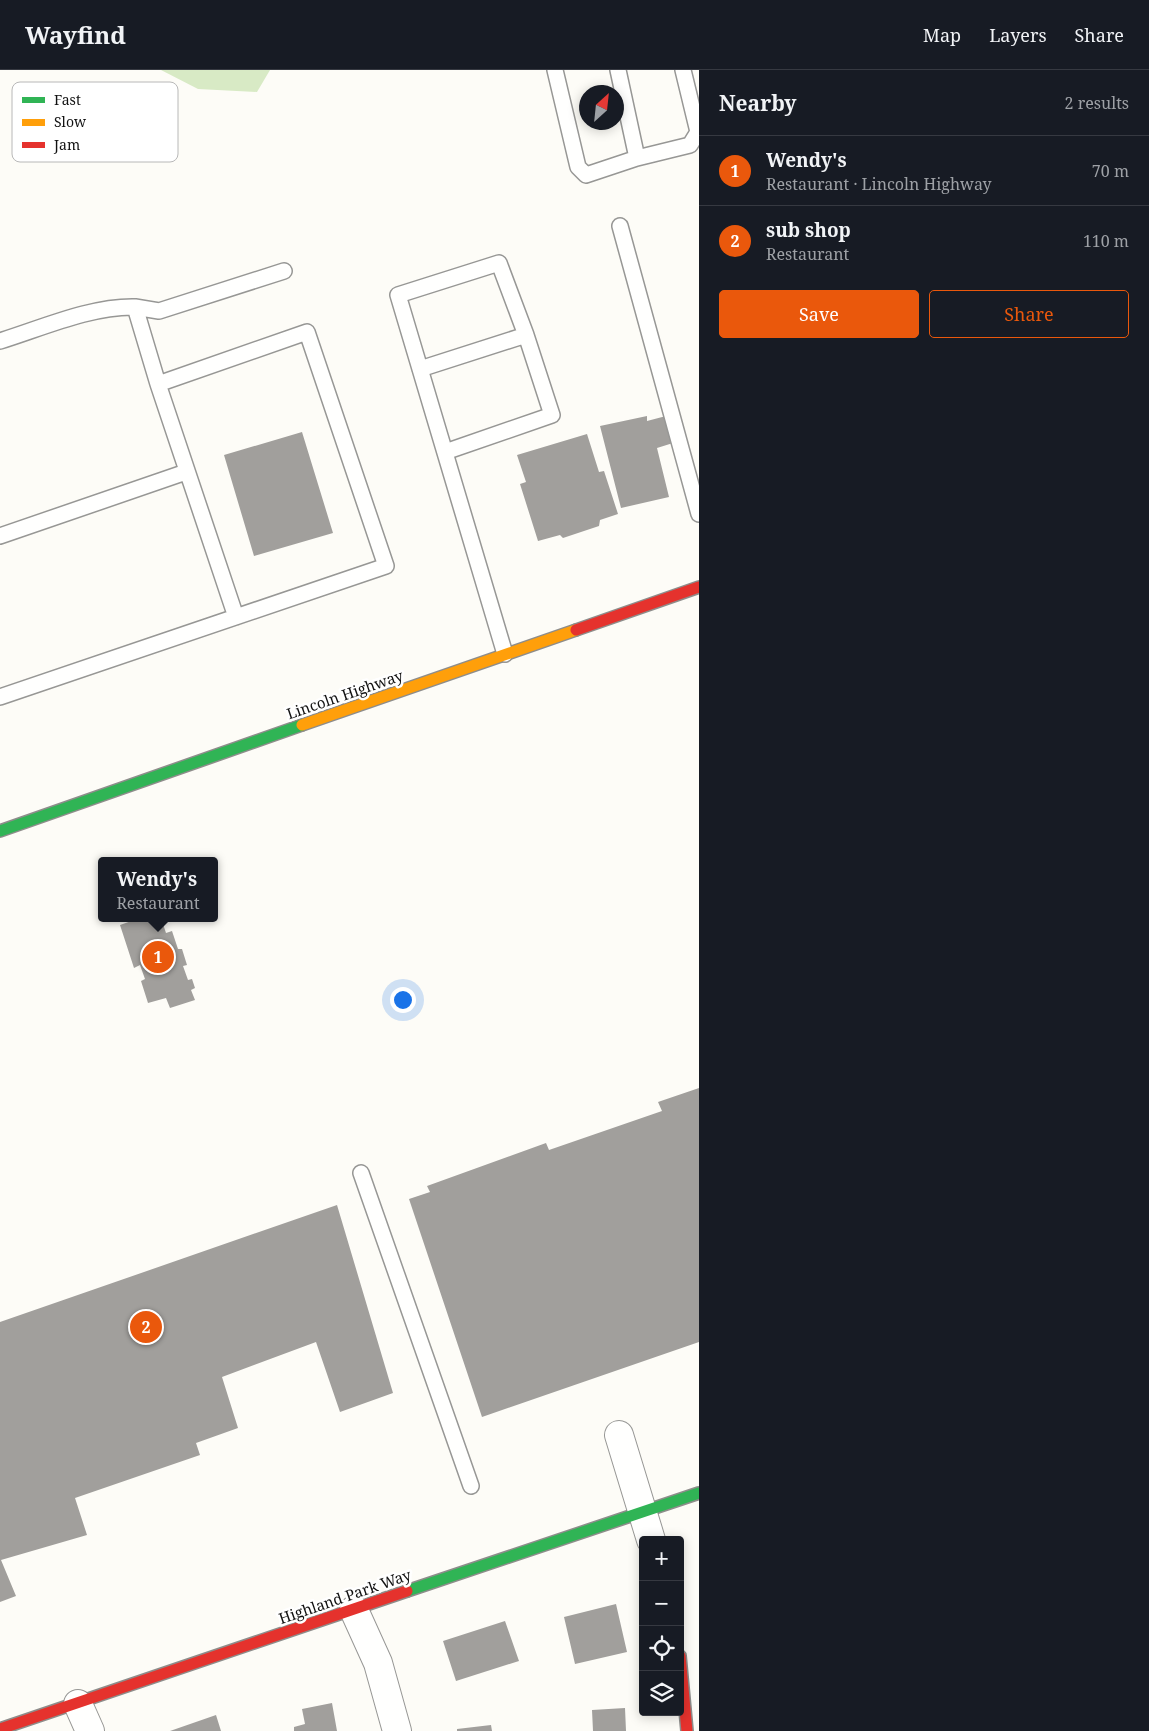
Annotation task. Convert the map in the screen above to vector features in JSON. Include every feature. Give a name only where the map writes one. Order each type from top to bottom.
[{"type":"street","name":"Lincoln Highway","points":[[0,831],[699,587]]},
{"type":"street","points":[[619,1434],[650,1536]]},
{"type":"street","name":"Highland Park Way","points":[[0,1729],[699,1493]]},
{"type":"street","points":[[354,1610],[378,1662],[397,1731]]},
{"type":"street","points":[[681,1671],[687,1731]]},
{"type":"street","points":[[78,1704],[90,1731]]},
{"type":"lane","points":[[555,70],[578,166],[586,175],[637,158],[690,145],[698,132],[684,70]]},
{"type":"lane","points":[[618,70],[637,158]]},
{"type":"lane","points":[[620,226],[699,514]]},
{"type":"lane","points":[[445,452],[552,415],[499,263],[398,295],[505,654]]},
{"type":"lane","points":[[0,341],[81,315],[122,306],[159,311],[284,271]]},
{"type":"lane","points":[[135,307],[186,472],[236,617]]},
{"type":"lane","points":[[0,698],[386,566],[307,332],[158,384]]},
{"type":"lane","points":[[420,369],[526,336]]},
{"type":"lane","points":[[0,536],[186,472]]},
{"type":"lane","points":[[361,1173],[471,1486]]},
{"type":"green space","points":[[161,70],[270,70],[257,92],[198,89]]},
{"type":"building","points":[[647,416],[647,421],[666,416],[673,443],[657,448],[669,497],[621,508],[600,426]]},
{"type":"building","points":[[302,432],[333,533],[254,556],[224,455]]},
{"type":"building","points":[[587,434],[599,472],[604,471],[618,514],[600,520],[599,526],[563,538],[560,535],[538,541],[520,484],[526,482],[517,455]]},
{"type":"building","points":[[129,922],[162,922],[166,933],[172,931],[178,949],[182,949],[187,965],[183,966],[188,980],[192,979],[195,988],[191,990],[195,1000],[170,1008],[166,998],[148,1003],[141,981],[145,979],[140,965],[134,968],[120,925]]},
{"type":"building","points":[[699,1088],[699,1342],[482,1417],[409,1199],[430,1192],[427,1186],[546,1143],[549,1150],[662,1111],[658,1102]]},
{"type":"building","points":[[337,1205],[393,1393],[340,1412],[316,1342],[222,1377],[238,1428],[196,1443],[200,1455],[75,1498],[87,1535],[1,1560],[16,1596],[0,1602],[0,1322]]},
{"type":"building","points":[[616,1604],[627,1652],[575,1664],[564,1617]]},
{"type":"building","points":[[505,1621],[519,1661],[456,1681],[443,1641]]},
{"type":"building","points":[[332,1703],[337,1731],[294,1731],[294,1727],[305,1724],[302,1709]]},
{"type":"building","points":[[625,1708],[626,1731],[593,1731],[592,1710]]},
{"type":"building","points":[[216,1715],[221,1731],[170,1731]]},
{"type":"building","points":[[491,1725],[492,1731],[457,1731],[457,1729]]},
{"type":"traffic: fast","points":[[0,831],[302,725]]},
{"type":"traffic: fast","points":[[407,1591],[699,1493]]},
{"type":"traffic: slow","points":[[302,725],[576,630]]},
{"type":"traffic: jam","points":[[576,630],[699,587]]},
{"type":"traffic: jam","points":[[0,1729],[407,1591]]},
{"type":"traffic: jam","points":[[681,1671],[687,1731]]},
{"type":"place","name":"Wendy's","points":[[158,957]]},
{"type":"place","name":"sub shop","points":[[146,1327]]}]
